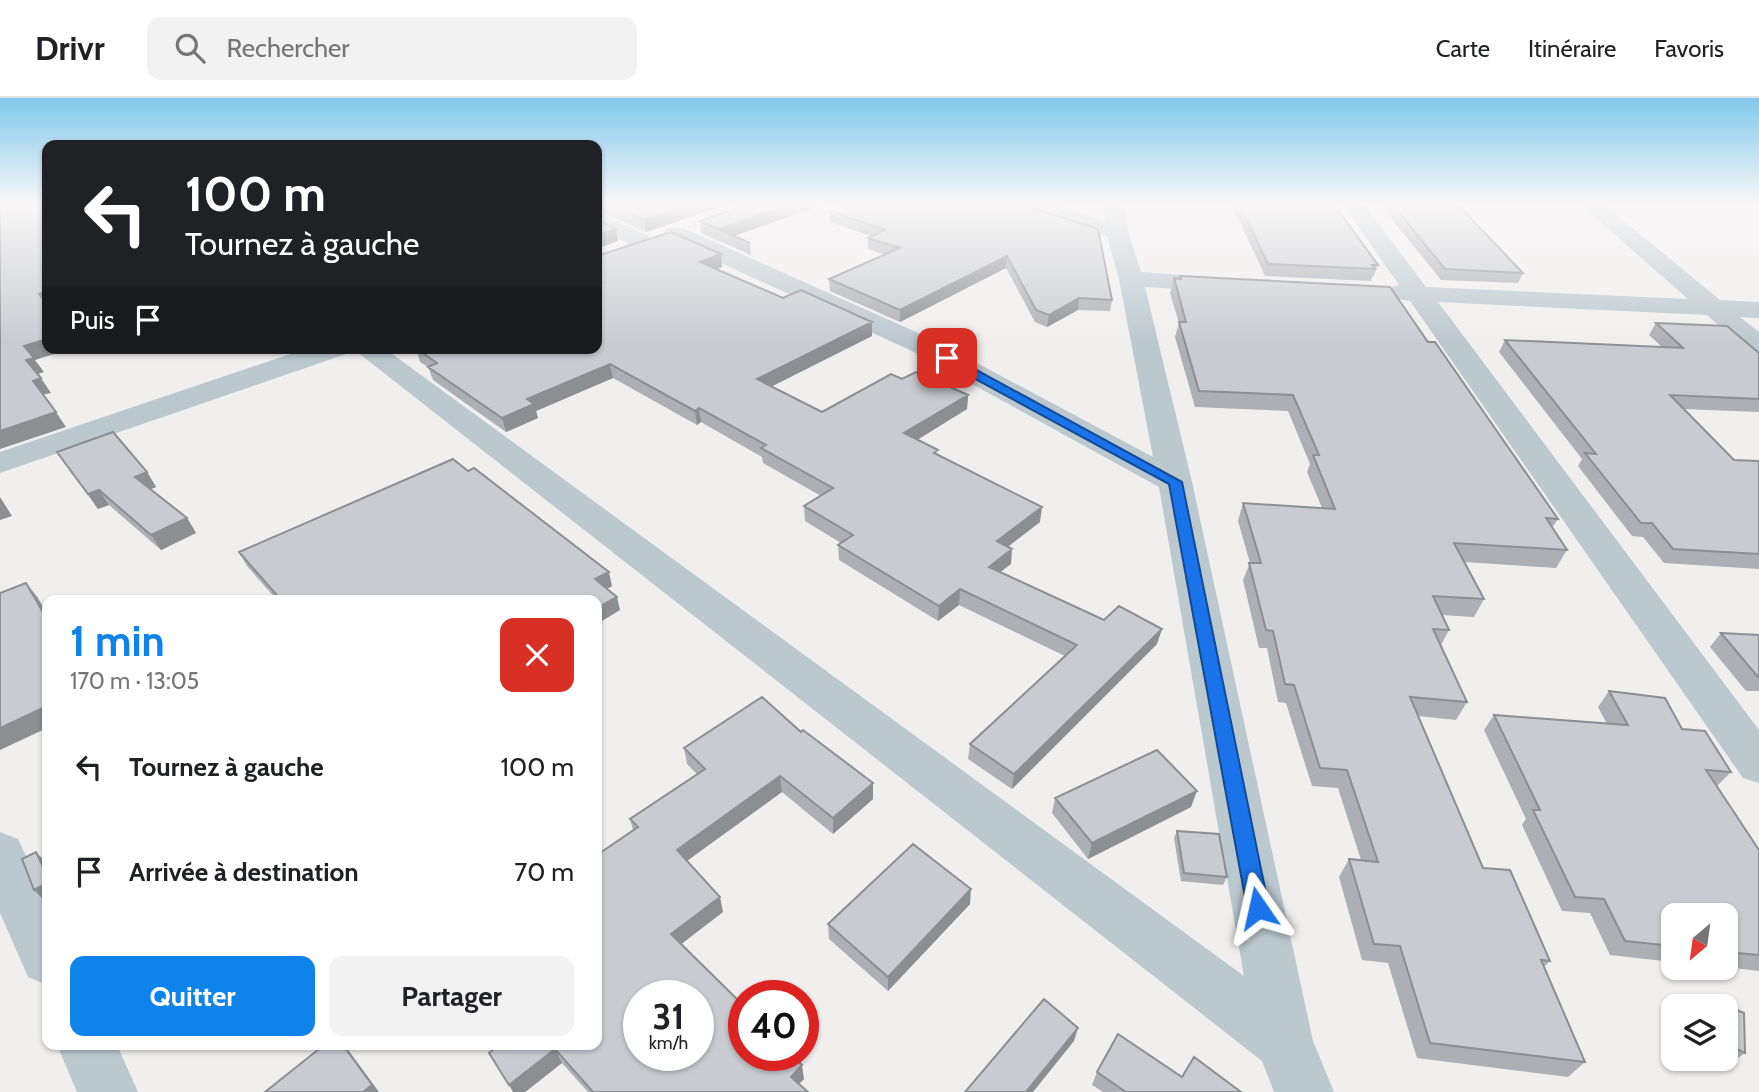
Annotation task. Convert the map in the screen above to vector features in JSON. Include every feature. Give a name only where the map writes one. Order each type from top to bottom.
[{"type":"street","points":[[621,251],[626,249]]},
{"type":"street","points":[[728,249],[924,346],[1175,482]]},
{"type":"street","points":[[1124,249],[1175,482],[1284,1041],[1304,1092]]},
{"type":"street","points":[[1385,249],[1759,765]]},
{"type":"street","points":[[1644,249],[1759,346]]},
{"type":"street","points":[[1131,279],[1244,286]]},
{"type":"street","points":[[1377,292],[1759,310]]},
{"type":"street","points":[[0,463],[313,354]]},
{"type":"street","points":[[374,354],[1284,1041]]},
{"type":"street","points":[[0,854],[42,948]]},
{"type":"street","points":[[88,1050],[108,1092]]},
{"type":"building","points":[[0,249],[42,249],[42,293],[39,294],[42,297],[42,341],[24,346],[34,358],[26,360],[41,378],[33,381],[56,412],[0,431]]},
{"type":"building","points":[[617,249],[711,249],[721,254],[700,262],[783,298],[801,290],[872,322],[757,379],[822,412],[891,374],[902,379],[916,372],[968,395],[904,433],[938,450],[934,453],[1042,507],[997,541],[1012,549],[989,567],[1104,620],[1119,606],[1162,629],[1014,774],[970,744],[1077,645],[960,589],[939,606],[838,545],[853,535],[804,506],[833,488],[761,448],[766,445],[699,408],[695,411],[610,364],[527,399],[534,404],[502,418],[428,367],[437,363],[424,354],[602,354],[602,254]]},
{"type":"building","points":[[897,249],[1102,249],[1112,300],[1079,298],[1049,315],[1036,310],[1007,256],[900,310],[829,279]]},
{"type":"building","points":[[1261,249],[1367,249],[1378,265],[1372,265],[1375,269],[1268,264]]},
{"type":"building","points":[[1429,249],[1500,249],[1523,273],[1445,269]]},
{"type":"building","points":[[1180,276],[1390,287],[1428,342],[1435,342],[1558,519],[1546,518],[1567,550],[1454,543],[1484,599],[1433,596],[1449,630],[1433,629],[1467,702],[1410,697],[1483,868],[1510,870],[1550,961],[1541,960],[1585,1062],[1430,1043],[1400,946],[1374,944],[1349,859],[1378,862],[1347,770],[1320,768],[1294,685],[1285,684],[1273,631],[1266,630],[1249,563],[1261,563],[1243,503],[1335,509],[1313,455],[1319,455],[1293,395],[1199,391],[1179,322],[1186,322],[1174,278],[1181,279]]},
{"type":"building","points":[[1656,323],[1727,326],[1759,353],[1759,399],[1670,395],[1734,460],[1759,461],[1759,554],[1673,549],[1652,523],[1641,523],[1585,453],[1596,454],[1505,340],[1683,348]]},
{"type":"building","points":[[113,432],[147,472],[135,477],[187,518],[151,535],[99,490],[88,494],[57,452]]},
{"type":"building","points":[[453,459],[468,471],[474,468],[609,572],[595,579],[617,597],[602,605],[602,595],[277,595],[239,552]]},
{"type":"building","points":[[26,583],[42,610],[42,708],[0,728],[0,593]]},
{"type":"building","points":[[1721,633],[1759,635],[1759,677],[1758,677]]},
{"type":"building","points":[[1609,691],[1665,698],[1682,729],[1705,731],[1731,772],[1706,770],[1759,850],[1759,955],[1738,953],[1738,903],[1661,903],[1661,945],[1625,941],[1604,899],[1575,897],[1533,810],[1540,810],[1494,715],[1628,725]]},
{"type":"building","points":[[762,697],[801,732],[803,730],[873,783],[833,818],[780,776],[677,850],[720,897],[671,934],[728,990],[728,1071],[796,1071],[791,1077],[808,1092],[593,1092],[556,1050],[602,1050],[602,852],[638,827],[630,819],[705,769],[684,748]]},
{"type":"building","points":[[1157,750],[1197,791],[1092,843],[1055,798]]},
{"type":"building","points":[[1177,831],[1219,834],[1227,877],[1184,873]]},
{"type":"building","points":[[913,844],[971,889],[888,977],[828,924]]},
{"type":"building","points":[[36,852],[42,865],[42,886],[34,890],[22,859]]},
{"type":"building","points":[[1044,999],[1078,1028],[1026,1092],[965,1092]]},
{"type":"building","points":[[1738,1011],[1744,1013],[1745,1053],[1738,1050]]},
{"type":"building","points":[[1118,1034],[1182,1077],[1194,1057],[1241,1092],[1126,1092],[1097,1072]]},
{"type":"building","points":[[318,1050],[347,1050],[372,1085],[363,1092],[265,1092]]},
{"type":"building","points":[[493,1050],[554,1050],[509,1085],[489,1053]]},
{"type":"route","points":[[947,358],[1175,482],[1258,908]]}]
